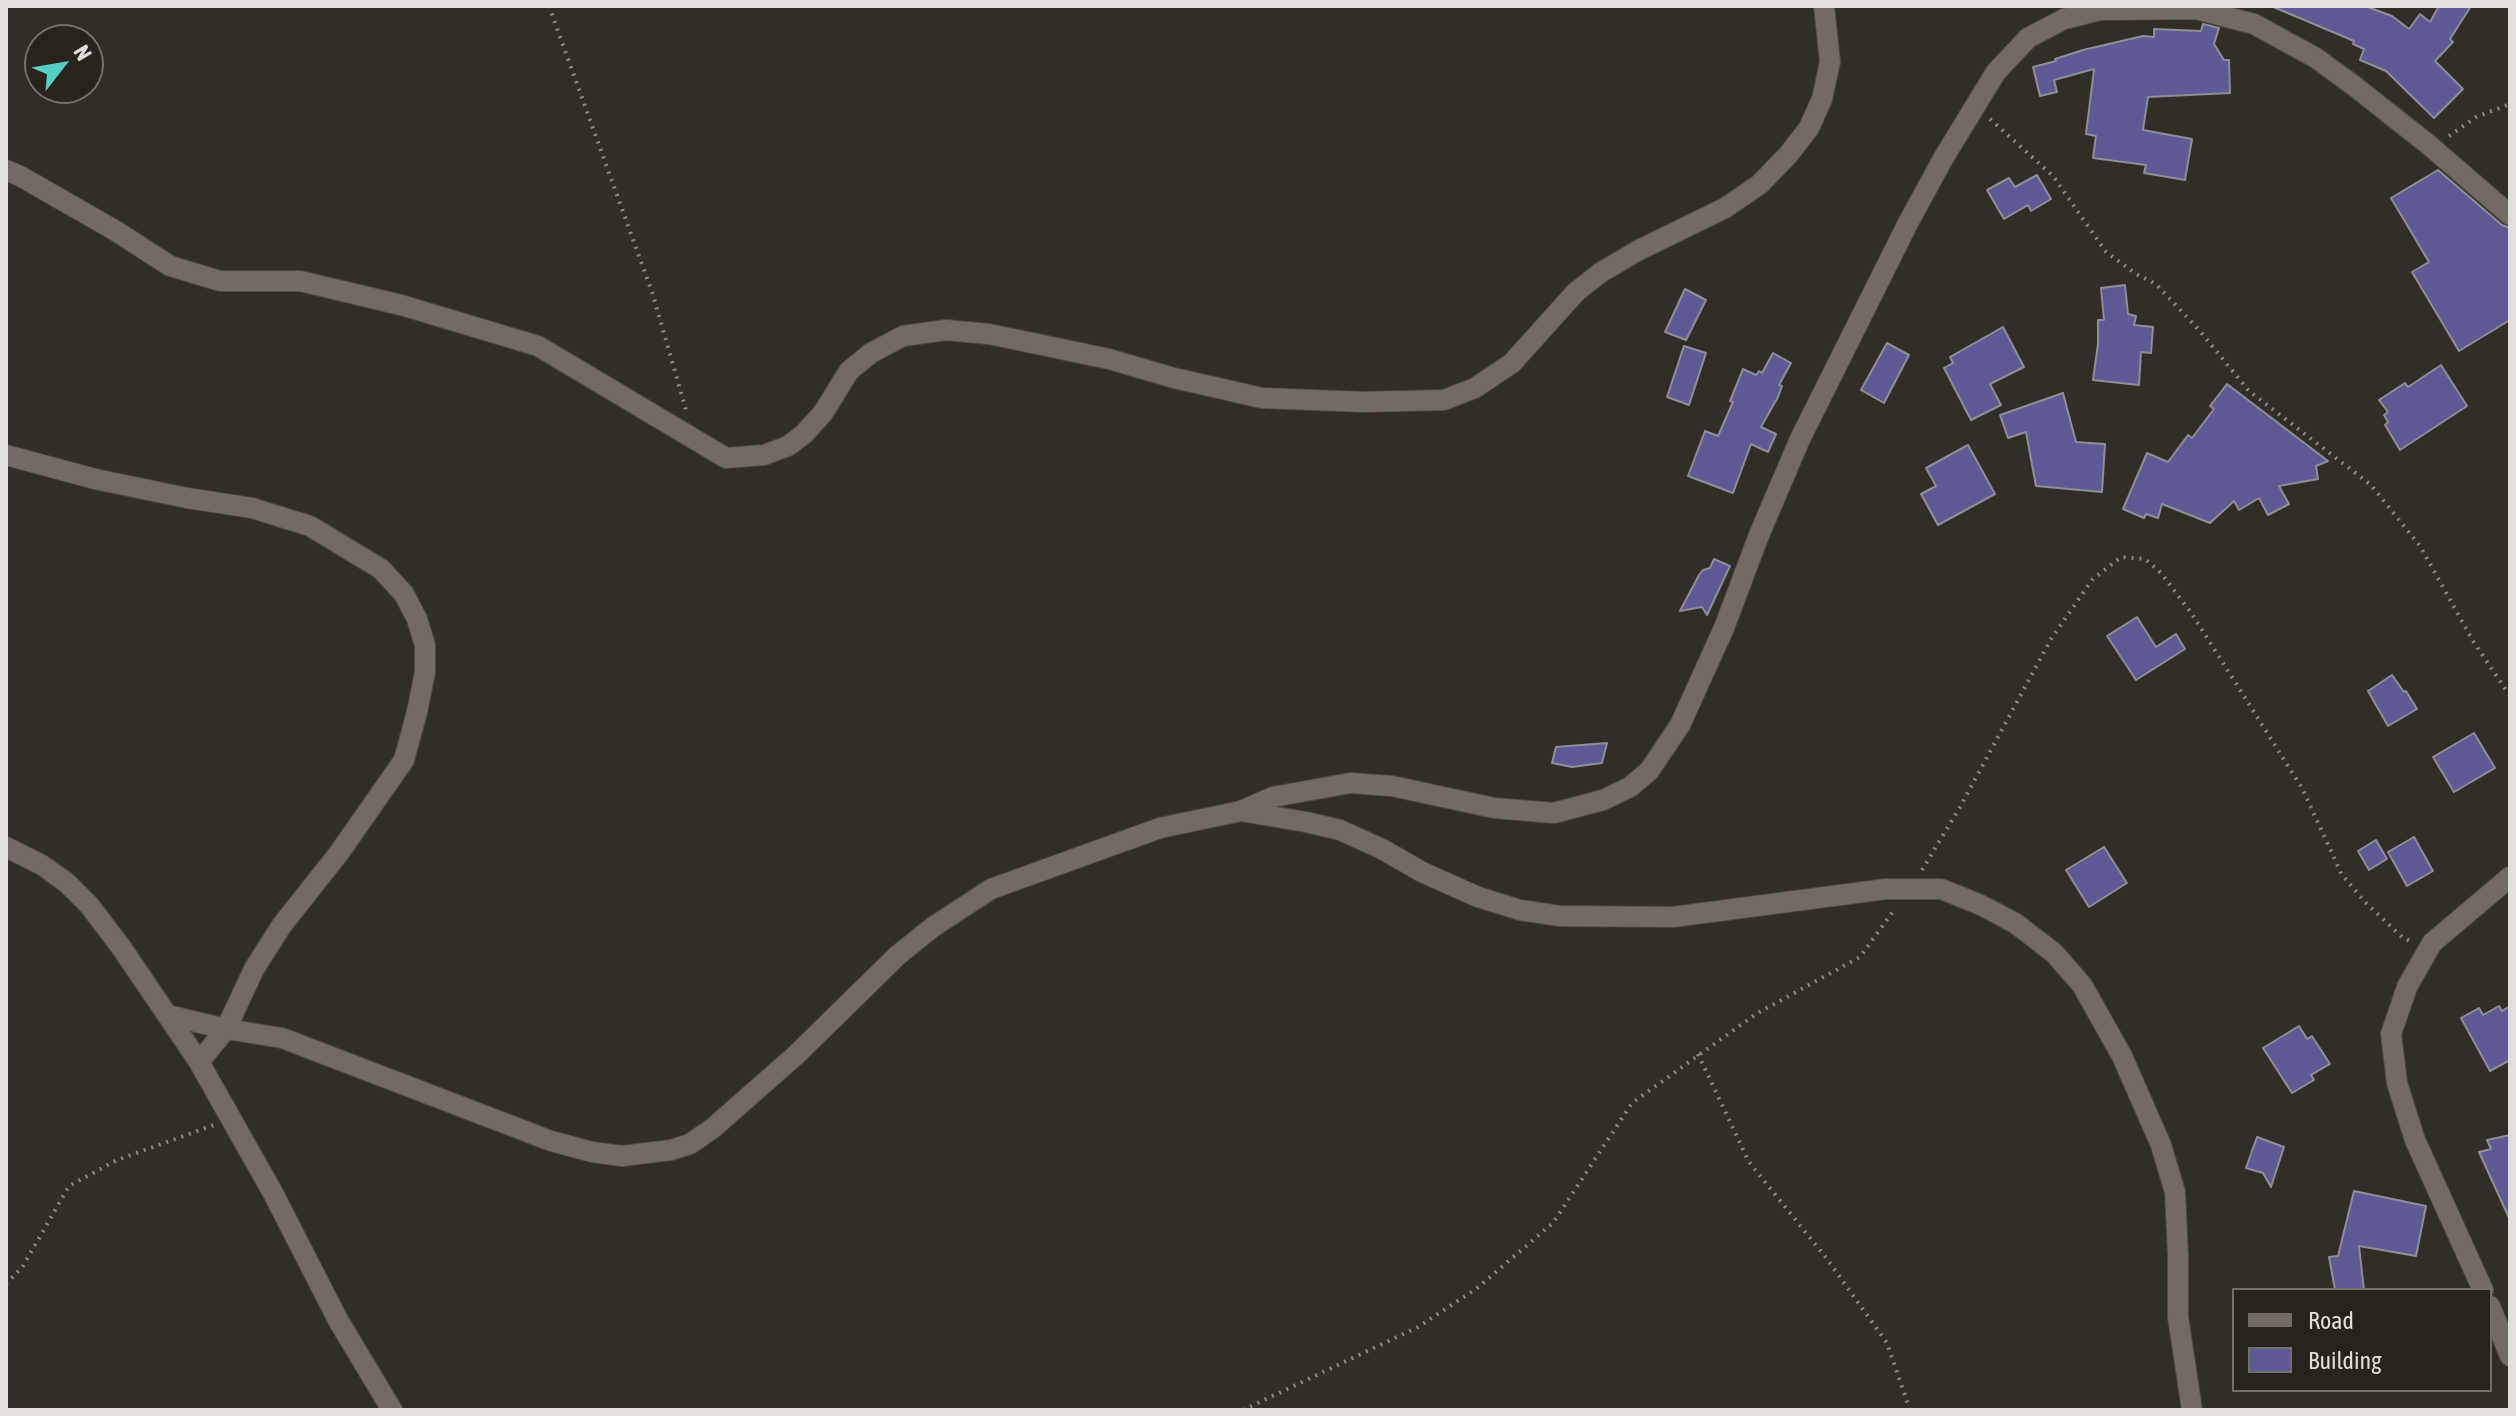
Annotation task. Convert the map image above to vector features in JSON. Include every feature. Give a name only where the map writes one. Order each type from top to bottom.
[{"type":"street","points":[[6,170],[116,231],[170,266],[220,281],[300,281],[401,305],[538,346],[726,458],[764,455],[788,446],[823,413],[849,371],[871,353],[903,336],[946,330],[989,334],[1109,359],[1262,398],[1444,400],[1475,388],[1512,363],[1576,292],[1600,273],[1637,251],[1725,208],[1760,184],[1788,155],[1809,128],[1822,99],[1830,62],[1824,6]]},
{"type":"street","points":[[167,1015],[282,1038],[551,1141],[592,1152],[622,1156],[671,1150],[690,1144],[713,1128],[796,1055],[898,955],[933,927],[991,889],[1160,828],[1241,811],[1273,797],[1350,783],[1392,786],[1494,808],[1554,813],[1603,800],[1630,787],[1649,771],[1680,725],[1718,642],[1800,439],[1944,157],[1996,72],[2028,38],[2064,19],[2100,8],[2196,9],[2254,24],[2316,58],[2429,145],[2510,215]]},
{"type":"street","points":[[6,455],[95,479],[252,508],[310,526],[381,569],[404,594],[417,619],[425,645],[425,672],[404,760],[339,853],[282,925],[254,969],[226,1029],[199,1062]]},
{"type":"street","points":[[1241,811],[1340,830],[1478,897],[1520,910],[1560,916],[1673,917],[1911,887],[1941,889],[2015,923],[2054,953],[2082,985],[2105,1022],[2161,1145],[2175,1192],[2178,1317],[2192,1410]]},
{"type":"street","points":[[6,847],[42,865],[67,883],[89,905],[167,1015],[231,1118],[338,1320],[392,1410]]},
{"type":"street","points":[[2482,1288],[2415,1140],[2397,1083],[2391,1034],[2407,987],[2432,943],[2510,877]]},
{"type":"street","points":[[2492,1311],[2510,1356]]},
{"type":"path","points":[[549,6],[653,295],[694,440]]},
{"type":"path","points":[[2429,145],[2444,139],[2476,117],[2510,104]]},
{"type":"path","points":[[1976,107],[2053,176],[2106,252],[2156,284],[2249,391],[2371,485],[2420,546],[2473,641],[2510,696]]},
{"type":"path","points":[[1243,1410],[1418,1327],[1476,1289],[1553,1223],[1632,1103],[1756,1014],[1860,957],[1911,887],[1960,807],[2051,639],[2092,580],[2121,557],[2145,559],[2161,573],[2192,614],[2302,788],[2342,875],[2403,938],[2417,944],[2432,943]]},
{"type":"path","points":[[1698,1054],[1749,1162],[1827,1259],[1887,1343],[1910,1410]]},
{"type":"path","points":[[6,1284],[23,1266],[69,1186],[117,1160],[231,1118]]},
{"type":"building","points":[[2271,6],[2365,6],[2392,16],[2409,29],[2420,14],[2430,22],[2439,6],[2471,6],[2450,39],[2453,42],[2435,61],[2463,89],[2434,118],[2386,71],[2360,60],[2364,49],[2353,44],[2354,41]]},
{"type":"building","points":[[2203,24],[2219,28],[2214,44],[2224,60],[2229,60],[2230,93],[2148,97],[2143,130],[2192,139],[2185,180],[2144,173],[2146,165],[2093,158],[2096,136],[2086,134],[2094,69],[2054,80],[2057,92],[2040,96],[2033,67],[2083,50],[2143,36],[2154,37],[2154,29],[2201,31]]},
{"type":"building","points":[[2438,170],[2502,225],[2510,228],[2510,320],[2459,351],[2412,272],[2429,262],[2391,198]]},
{"type":"building","points":[[2037,175],[2051,199],[2031,211],[2028,205],[2004,219],[1987,190],[2009,178],[2015,187]]},
{"type":"building","points":[[2125,285],[2128,314],[2136,316],[2134,325],[2153,327],[2151,353],[2141,352],[2139,385],[2093,380],[2098,320],[2104,320],[2101,288]]},
{"type":"building","points":[[1685,289],[1706,300],[1686,340],[1665,332]]},
{"type":"building","points":[[2003,327],[2024,367],[1990,384],[2001,405],[1971,420],[1944,368],[1953,363],[1950,357]]},
{"type":"building","points":[[1887,343],[1909,355],[1884,403],[1861,390]]},
{"type":"building","points":[[1684,346],[1706,353],[1689,405],[1667,397]]},
{"type":"building","points":[[1773,353],[1791,363],[1779,385],[1782,386],[1778,397],[1761,427],[1776,434],[1768,452],[1751,444],[1733,493],[1688,476],[1705,431],[1718,436],[1743,369],[1756,375],[1759,371],[1762,373]]},
{"type":"building","points":[[2441,365],[2467,406],[2400,450],[2385,425],[2388,422],[2384,415],[2388,412],[2379,400],[2405,383],[2408,387]]},
{"type":"building","points":[[2227,384],[2328,461],[2316,466],[2318,479],[2279,486],[2289,504],[2268,515],[2259,498],[2239,510],[2234,501],[2210,523],[2162,504],[2158,518],[2146,514],[2144,518],[2123,509],[2147,453],[2168,462],[2188,435],[2192,438],[2214,409],[2210,406]]},
{"type":"building","points":[[2063,393],[2076,442],[2105,444],[2102,492],[2036,486],[2026,432],[2008,438],[2000,415]]},
{"type":"building","points":[[1968,445],[1995,494],[1938,525],[1921,494],[1936,486],[1926,468]]},
{"type":"building","points":[[1714,559],[1730,566],[1707,615],[1702,607],[1680,611],[1699,575],[1710,568]]},
{"type":"building","points":[[2137,617],[2156,647],[2176,634],[2185,649],[2136,680],[2107,636]]},
{"type":"building","points":[[2392,675],[2417,709],[2388,726],[2368,691]]},
{"type":"building","points":[[2474,733],[2495,768],[2454,792],[2433,757]]},
{"type":"building","points":[[1607,743],[1602,763],[1572,767],[1552,763],[1556,747]]},
{"type":"building","points":[[2414,837],[2433,871],[2407,886],[2388,852]]},
{"type":"building","points":[[2376,840],[2387,859],[2369,870],[2358,851]]},
{"type":"building","points":[[2104,847],[2127,883],[2089,907],[2066,870]]},
{"type":"building","points":[[2499,1006],[2502,1011],[2510,1006],[2510,1060],[2490,1071],[2461,1018],[2479,1008],[2483,1015]]},
{"type":"building","points":[[2299,1026],[2307,1039],[2312,1036],[2330,1064],[2311,1075],[2314,1080],[2292,1093],[2263,1048]]},
{"type":"building","points":[[2510,1135],[2510,1220],[2479,1152],[2491,1149],[2487,1140]]},
{"type":"building","points":[[2257,1137],[2284,1147],[2271,1187],[2263,1173],[2246,1168]]},
{"type":"building","points":[[2354,1191],[2426,1206],[2416,1256],[2359,1246],[2364,1288],[2335,1288],[2329,1257],[2338,1256]]}]
